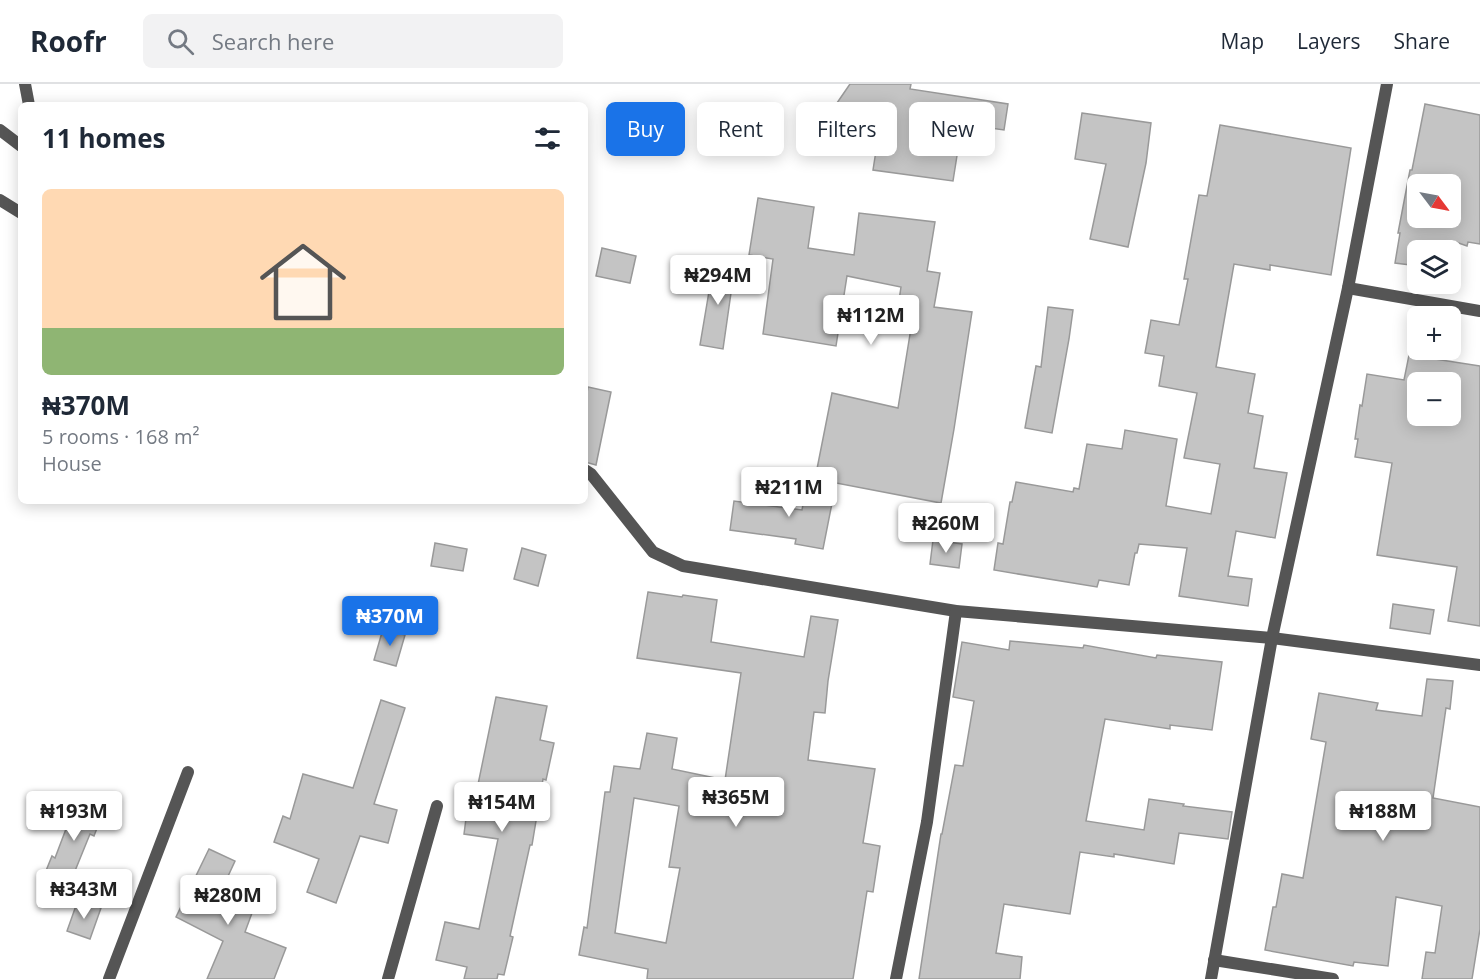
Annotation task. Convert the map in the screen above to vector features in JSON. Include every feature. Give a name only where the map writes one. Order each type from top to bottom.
[{"type":"street","points":[[25,84],[28,102]]},
{"type":"street","points":[[1211,979],[1272,639],[1348,288],[1387,84]]},
{"type":"street","points":[[0,130],[18,144]]},
{"type":"street","points":[[0,200],[18,211]]},
{"type":"street","points":[[1348,288],[1480,310]]},
{"type":"street","points":[[588,472],[653,552],[683,566],[956,611],[1272,639],[1480,665]]},
{"type":"street","points":[[896,979],[927,822],[956,611]]},
{"type":"street","points":[[109,979],[188,772]]},
{"type":"street","points":[[388,979],[437,806]]},
{"type":"street","points":[[1214,960],[1333,979]]},
{"type":"building","points":[[850,84],[911,84],[910,89],[995,102],[909,102],[909,156],[957,156],[953,181],[873,170],[875,156],[897,156],[897,102],[838,102]]},
{"type":"building","points":[[995,102],[1008,104],[1004,130],[995,129]]},
{"type":"building","points":[[1425,104],[1480,115],[1480,244],[1468,242],[1467,246],[1461,244],[1461,240],[1407,240],[1407,265],[1395,263],[1407,186],[1407,228],[1461,228],[1461,174],[1409,174],[1412,170]]},
{"type":"building","points":[[1082,113],[1151,123],[1146,163],[1128,247],[1090,239],[1106,164],[1075,159]]},
{"type":"building","points":[[1220,125],[1351,148],[1331,275],[1270,265],[1270,270],[1234,264],[1216,367],[1255,374],[1248,413],[1263,416],[1254,468],[1287,473],[1275,538],[1236,531],[1228,576],[1252,579],[1248,606],[1179,596],[1187,548],[1139,544],[1129,585],[1099,580],[1097,587],[994,570],[998,543],[1003,544],[1016,482],[1073,492],[1074,488],[1079,489],[1087,444],[1122,449],[1125,430],[1177,439],[1166,506],[1211,514],[1220,464],[1184,458],[1197,393],[1159,386],[1164,356],[1145,353],[1151,320],[1179,325],[1188,279],[1184,279],[1199,195],[1207,196]]},
{"type":"building","points":[[758,198],[814,207],[808,248],[854,255],[859,213],[935,222],[927,271],[940,273],[934,307],[972,312],[941,503],[815,479],[832,393],[898,408],[912,322],[896,320],[901,287],[847,276],[836,346],[763,334],[773,259],[749,255]]},
{"type":"building","points":[[602,248],[636,256],[630,283],[596,276]]},
{"type":"building","points":[[714,262],[735,265],[723,349],[700,345]]},
{"type":"building","points":[[1048,307],[1073,310],[1052,433],[1025,428],[1036,366],[1041,367]]},
{"type":"building","points":[[1408,360],[1441,360],[1480,366],[1480,626],[1448,621],[1457,567],[1377,555],[1392,463],[1355,457],[1358,439],[1355,439],[1367,374],[1404,380]]},
{"type":"building","points":[[588,387],[611,392],[596,465],[588,463]]},
{"type":"building","points":[[807,483],[835,488],[823,549],[795,544],[796,539],[730,530],[734,501],[802,510]]},
{"type":"building","points":[[933,540],[962,544],[959,568],[930,564]]},
{"type":"building","points":[[435,543],[467,549],[463,571],[431,566]]},
{"type":"building","points":[[522,548],[546,555],[538,586],[514,579]]},
{"type":"building","points":[[648,592],[717,600],[711,642],[804,657],[811,616],[838,620],[825,713],[814,712],[808,760],[875,769],[863,843],[880,846],[873,892],[867,891],[853,979],[647,979],[648,969],[579,955],[584,927],[587,928],[605,792],[610,792],[614,766],[640,769],[647,733],[677,738],[672,769],[725,780],[741,673],[637,658]],"holes":[[[634,798],[679,806],[669,867],[680,868],[666,943],[615,933]]]},
{"type":"building","points":[[1393,604],[1434,610],[1430,634],[1390,628]]},
{"type":"building","points":[[383,629],[405,635],[396,666],[374,660]]},
{"type":"building","points":[[1010,641],[1083,648],[1084,645],[1156,658],[1157,655],[1222,662],[1212,730],[1170,725],[1170,729],[1105,719],[1086,821],[1144,830],[1149,799],[1232,812],[1228,839],[1179,833],[1174,864],[1114,854],[1114,857],[1080,852],[1070,914],[1004,904],[996,953],[1022,957],[1020,979],[919,979],[941,834],[955,765],[963,766],[974,701],[953,697],[962,642],[1009,650]]},
{"type":"building","points":[[1427,679],[1453,681],[1450,709],[1446,708],[1433,798],[1480,807],[1480,929],[1472,979],[1422,979],[1426,952],[1435,953],[1442,906],[1396,897],[1388,966],[1354,962],[1353,966],[1265,950],[1282,874],[1303,878],[1326,742],[1311,739],[1319,693],[1378,703],[1376,710],[1422,716]]},
{"type":"building","points":[[496,697],[547,706],[540,740],[554,743],[546,780],[543,779],[532,845],[530,845],[510,936],[513,937],[504,975],[498,974],[497,979],[464,979],[467,967],[436,960],[445,922],[479,929],[498,839],[464,834],[468,803],[474,804]]},
{"type":"building","points":[[381,700],[405,708],[374,804],[397,810],[388,843],[360,836],[336,903],[307,892],[319,859],[274,842],[283,816],[290,819],[303,774],[353,788]]},
{"type":"building","points":[[80,792],[107,802],[94,836],[90,834],[66,893],[41,883],[52,856],[55,858]]},
{"type":"building","points":[[209,849],[235,861],[217,900],[252,913],[245,932],[286,948],[274,979],[207,979],[223,941],[176,917]]},
{"type":"building","points":[[78,900],[101,908],[90,939],[67,931]]}]
